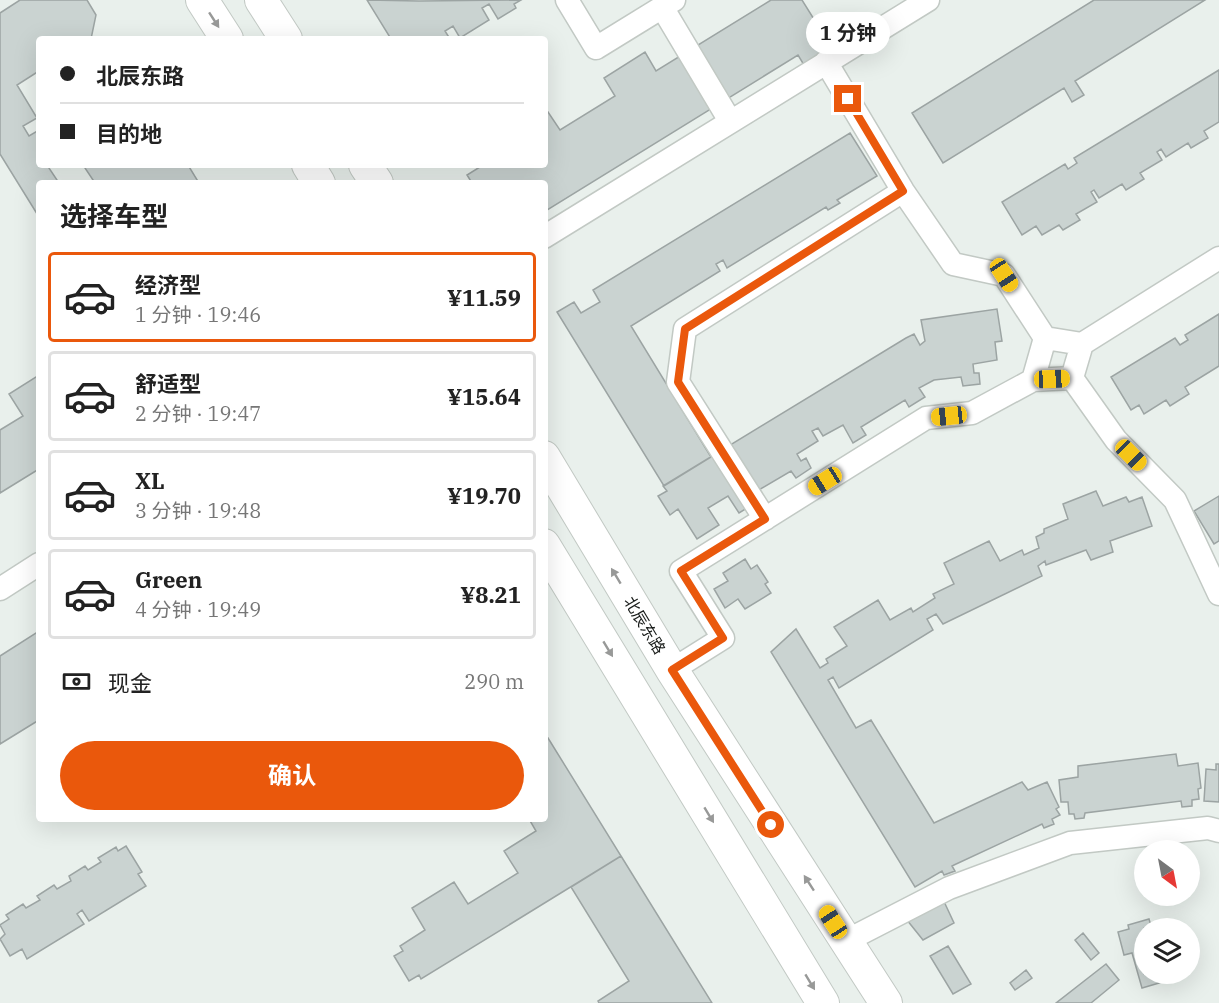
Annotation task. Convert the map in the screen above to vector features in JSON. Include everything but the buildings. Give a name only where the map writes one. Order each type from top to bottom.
[{"type":"street","points":[[202,0],[225,36]]},
{"type":"street","points":[[261,0],[284,36]]},
{"type":"street","points":[[567,0],[596,48],[668,4],[730,121]]},
{"type":"street","points":[[548,235],[928,0]]},
{"type":"street","points":[[826,62],[903,191],[953,264],[1004,275],[1045,338],[1082,344],[1219,258]]},
{"type":"street","points":[[765,519],[678,382],[685,329],[903,191]]},
{"type":"street","points":[[1033,380],[1045,338]]},
{"type":"street","points":[[1072,378],[1082,344]]},
{"type":"street","points":[[672,670],[723,638],[681,571],[926,418],[972,414],[1033,380],[1072,378]]},
{"type":"street","points":[[1072,378],[1116,440],[1175,500],[1219,594]]},
{"type":"street","name":"北辰东路","points":[[548,464],[672,670],[886,1003]]},
{"type":"street","points":[[548,552],[823,1003]]},
{"type":"street","points":[[0,589],[36,566]]},
{"type":"street","points":[[846,941],[948,888],[1070,843],[1208,828],[1219,831]]},
{"type":"route","points":[[771,825],[672,670],[723,638],[681,571],[765,519],[678,382],[685,329],[903,191],[848,99]]}]
